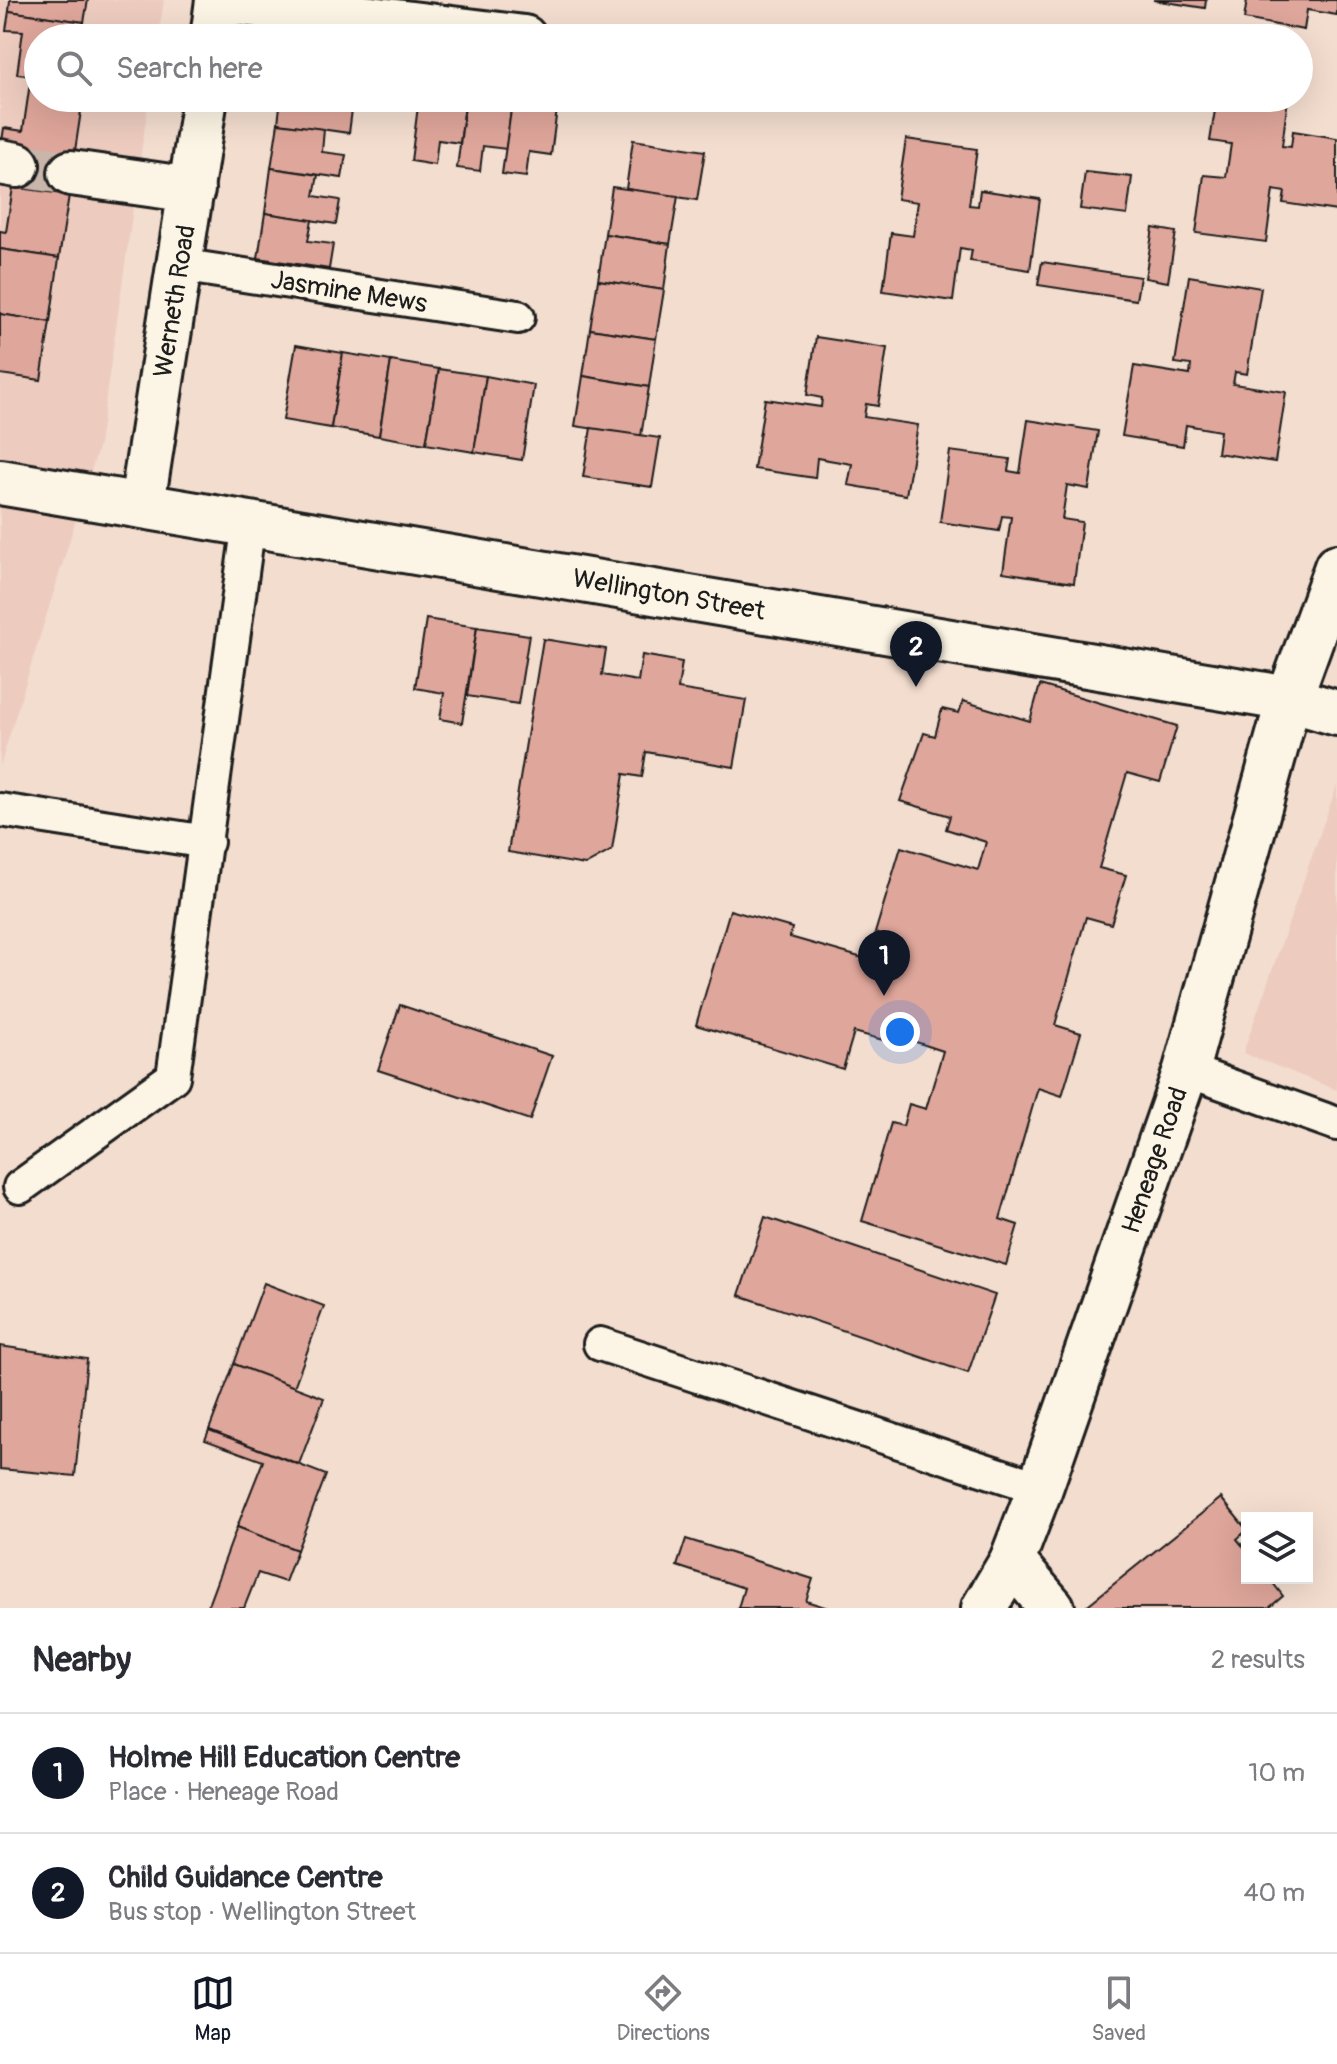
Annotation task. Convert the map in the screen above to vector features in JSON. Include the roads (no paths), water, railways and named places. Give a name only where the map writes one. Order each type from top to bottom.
[{"type":"street","points":[[215,24],[218,0],[411,24]]},
{"type":"street","name":"Werneth Road","points":[[142,504],[203,112]]},
{"type":"street","points":[[71,173],[192,190]]},
{"type":"street","name":"Wellington Street","points":[[0,482],[1289,699],[1337,713]]},
{"type":"street","name":"Heneage Road","points":[[984,1608],[1012,1561],[1040,1488],[1186,1070],[1289,699],[1337,567]]},
{"type":"street","points":[[1012,1561],[1052,1608]]},
{"type":"lane","name":"Jasmine Mews","points":[[179,265],[518,317]]},
{"type":"lane","points":[[20,1187],[173,1077],[249,522]]},
{"type":"lane","points":[[0,810],[207,842]]},
{"type":"lane","points":[[1186,1070],[1337,1124]]},
{"type":"lane","points":[[600,1344],[1040,1488]]},
{"type":"tunnel","points":[[17,165],[71,173]]},
{"type":"place","name":"Child Guidance Centre","points":[[916,687]]},
{"type":"place","name":"Holme Hill Education Centre","points":[[884,996]]}]
